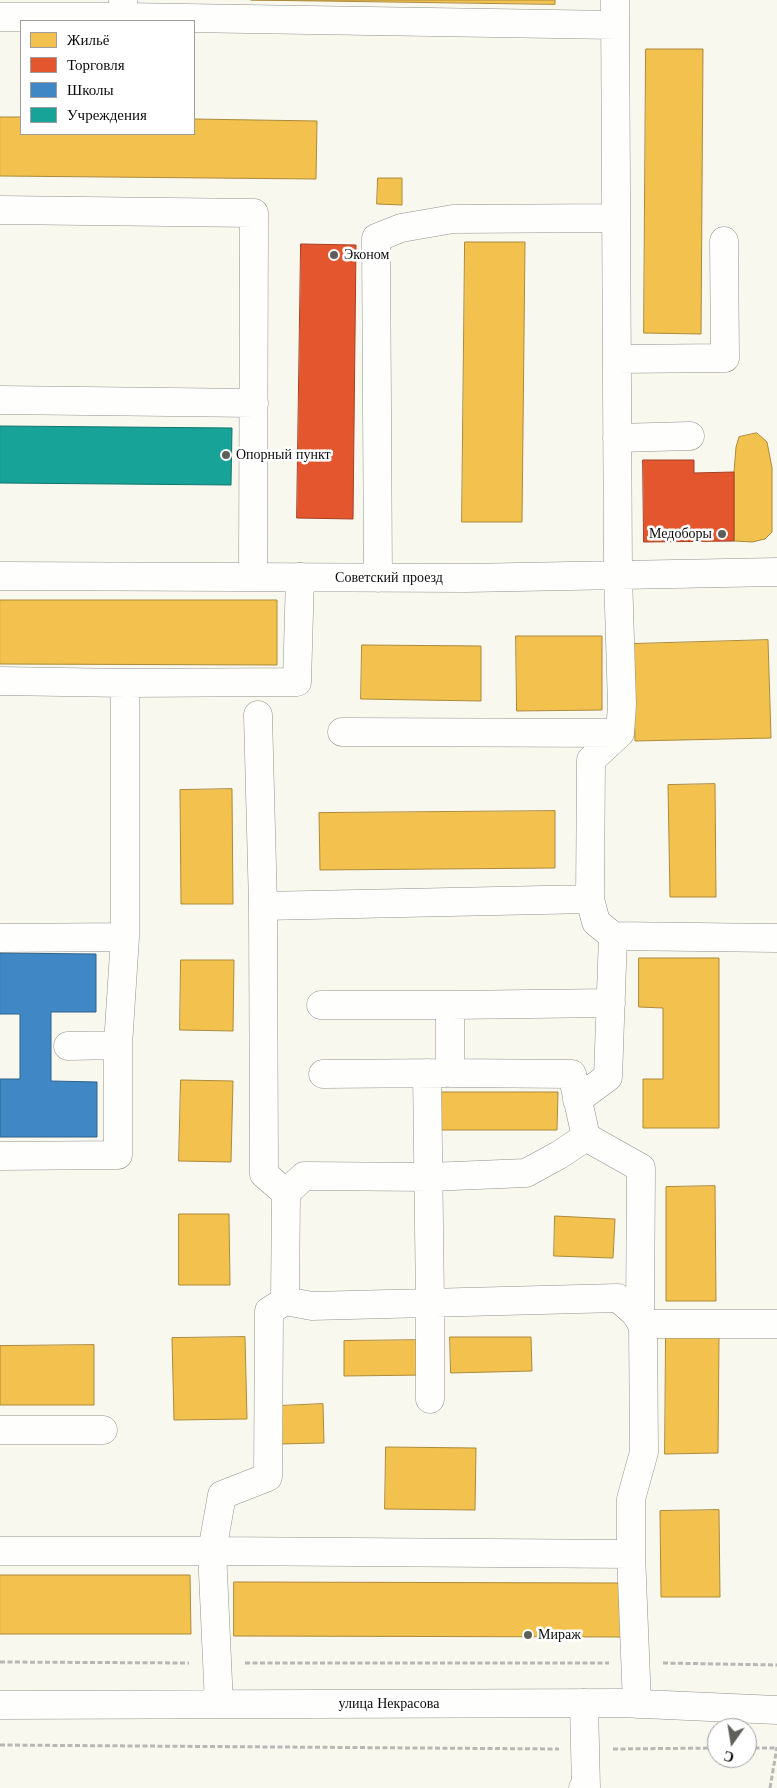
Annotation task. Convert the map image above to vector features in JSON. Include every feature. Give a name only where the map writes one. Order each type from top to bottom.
[{"type":"street","points":[[0,17],[123,9],[615,12],[618,576],[622,705],[620,733],[591,760],[590,900],[596,922],[613,936],[777,938]]},
{"type":"street","points":[[0,210],[254,213],[253,577]]},
{"type":"street","points":[[378,578],[376,238],[401,228],[452,219],[616,218]]},
{"type":"street","points":[[617,359],[724,358],[724,241]]},
{"type":"street","points":[[0,400],[254,402]]},
{"type":"street","points":[[617,438],[690,436]]},
{"type":"street","name":"Советский проезд","points":[[0,576],[466,578],[777,572]]},
{"type":"street","points":[[0,681],[125,683],[297,682],[300,578]]},
{"type":"street","points":[[0,1156],[118,1155],[118,1045],[125,937],[125,683]]},
{"type":"street","points":[[258,715],[263,906],[264,1174],[286,1193]]},
{"type":"street","points":[[342,732],[620,733]]},
{"type":"street","points":[[263,906],[590,900]]},
{"type":"street","points":[[577,1100],[608,1077],[613,936]]},
{"type":"street","points":[[0,938],[125,937]]},
{"type":"street","points":[[321,1005],[611,1003]]},
{"type":"street","points":[[430,1399],[429,1177],[438,1073],[450,1005]]},
{"type":"street","points":[[68,1046],[118,1045]]},
{"type":"street","points":[[323,1074],[572,1074],[586,1137],[641,1168],[644,1452],[631,1499],[636,1704]]},
{"type":"street","points":[[285,1301],[286,1193],[304,1176],[429,1177],[526,1173],[586,1137]]},
{"type":"street","points":[[219,1704],[212,1551],[222,1495],[268,1477],[269,1311],[285,1301],[312,1306],[618,1298],[642,1322]]},
{"type":"street","points":[[642,1322],[777,1324]]},
{"type":"street","points":[[0,1430],[103,1430]]},
{"type":"street","points":[[0,1551],[631,1554]]},
{"type":"street","points":[[583,1788],[586,1788],[584,1703]]},
{"type":"street","name":"улица Некрасова","points":[[0,1705],[584,1703],[777,1710]]},
{"type":"path","points":[[0,1662],[777,1665]]},
{"type":"path","points":[[0,1745],[707,1748]]},
{"type":"path","points":[[757,1748],[777,1748],[770,1788]]},
{"type":"building: Жильё","points":[[251,0],[555,0],[555,4]]},
{"type":"building: Жильё","points":[[646,49],[703,49],[701,334],[644,333]]},
{"type":"building: Жильё","points":[[0,117],[20,117],[20,135],[195,135],[195,119],[317,121],[316,179],[0,176]]},
{"type":"building: Жильё","points":[[378,178],[402,178],[402,205],[377,204]]},
{"type":"building: Жильё","points":[[465,242],[525,242],[522,522],[462,522]]},
{"type":"building: Жильё","points":[[757,433],[767,442],[772,468],[772,532],[765,539],[752,542],[734,541],[736,447],[739,437]]},
{"type":"building: Жильё","points":[[0,600],[277,600],[277,665],[0,664]]},
{"type":"building: Жильё","points":[[516,636],[602,636],[602,710],[517,711]]},
{"type":"building: Жильё","points":[[768,640],[771,738],[635,741],[632,644]]},
{"type":"building: Жильё","points":[[362,645],[481,646],[481,701],[361,699]]},
{"type":"building: Жильё","points":[[715,784],[716,897],[670,897],[668,785]]},
{"type":"building: Жильё","points":[[232,789],[233,904],[181,904],[180,790]]},
{"type":"building: Жильё","points":[[555,811],[555,868],[320,870],[319,813]]},
{"type":"building: Жильё","points":[[639,958],[719,958],[719,1128],[643,1128],[643,1079],[663,1079],[663,1008],[639,1007]]},
{"type":"building: Жильё","points":[[181,960],[234,960],[233,1031],[180,1030]]},
{"type":"building: Жильё","points":[[181,1080],[233,1081],[231,1162],[179,1161]]},
{"type":"building: Жильё","points":[[439,1092],[558,1092],[557,1130],[439,1130]]},
{"type":"building: Жильё","points":[[715,1186],[716,1301],[666,1301],[666,1187]]},
{"type":"building: Жильё","points":[[179,1214],[229,1214],[230,1285],[179,1285]]},
{"type":"building: Жильё","points":[[555,1216],[615,1219],[613,1258],[554,1256]]},
{"type":"building: Жильё","points":[[666,1334],[719,1334],[718,1453],[665,1454]]},
{"type":"building: Жильё","points":[[245,1337],[247,1419],[174,1420],[172,1338]]},
{"type":"building: Жильё","points":[[450,1337],[531,1337],[532,1371],[451,1373]]},
{"type":"building: Жильё","points":[[425,1340],[426,1375],[344,1376],[344,1341]]},
{"type":"building: Жильё","points":[[94,1345],[94,1405],[0,1405],[0,1346]]},
{"type":"building: Жильё","points":[[323,1404],[324,1443],[279,1444],[278,1406]]},
{"type":"building: Жильё","points":[[386,1447],[476,1448],[475,1510],[385,1509]]},
{"type":"building: Жильё","points":[[719,1510],[720,1597],[661,1597],[660,1511]]},
{"type":"building: Жильё","points":[[0,1575],[190,1575],[191,1634],[0,1634]]},
{"type":"building: Жильё","points":[[234,1582],[621,1583],[621,1637],[234,1636]]},
{"type":"building: Торговля","points":[[301,244],[356,245],[353,519],[297,518]]},
{"type":"building: Торговля","points":[[643,460],[694,460],[694,473],[734,472],[734,541],[644,542]]},
{"type":"building: Школы","points":[[0,953],[96,954],[96,1012],[51,1012],[51,1081],[97,1082],[97,1137],[0,1137],[0,1079],[20,1079],[20,1014],[0,1014]]},
{"type":"building: Учреждения","points":[[0,426],[232,428],[231,485],[0,483]]},
{"type":"place","name":"Эконом","points":[[334,255]]},
{"type":"place","name":"Опорный пункт","points":[[226,455]]},
{"type":"place","name":"Медоборы","points":[[722,534]]},
{"type":"place","name":"Мираж","points":[[528,1635]]}]
